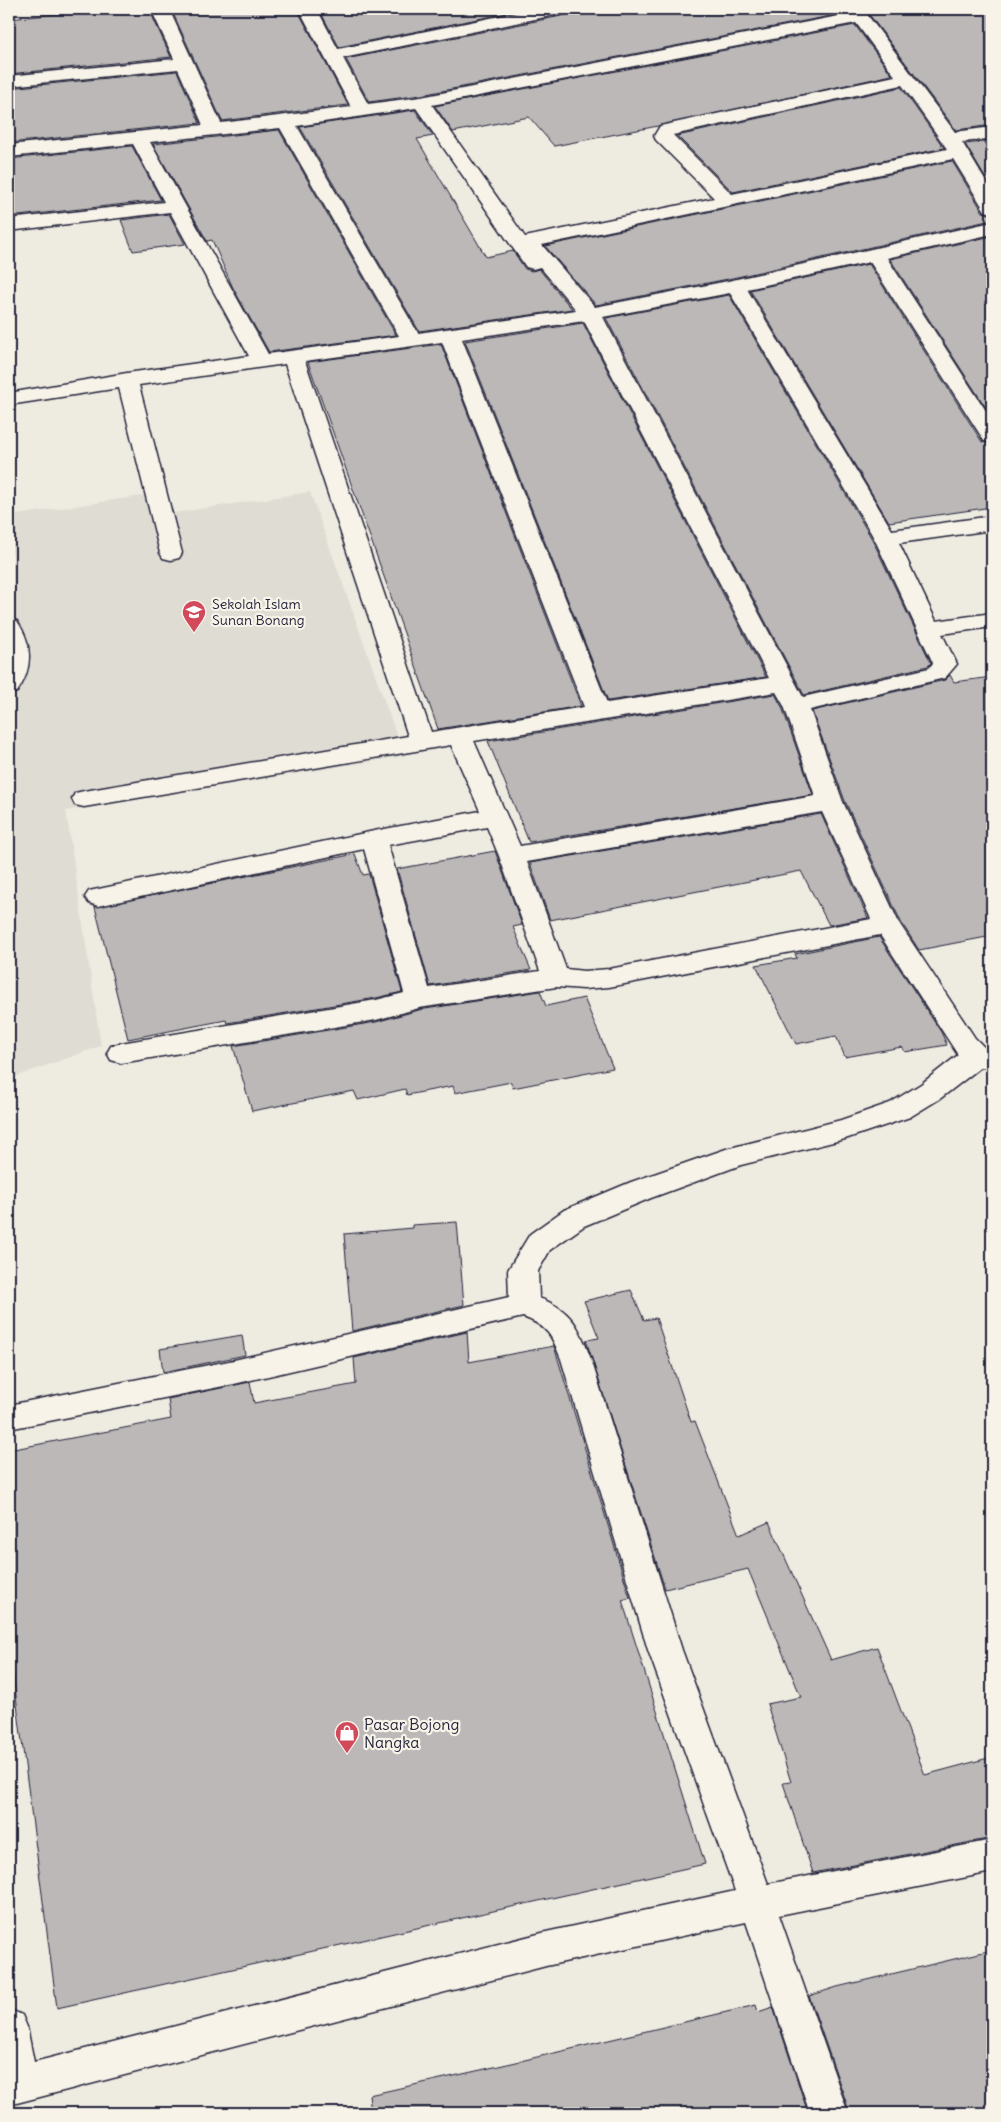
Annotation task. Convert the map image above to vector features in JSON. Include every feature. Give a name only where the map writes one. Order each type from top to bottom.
[{"type":"street","points":[[160,9],[215,130]]},
{"type":"street","points":[[308,9],[362,111]]},
{"type":"street","points":[[333,55],[560,9]]},
{"type":"street","points":[[9,152],[286,122],[421,102],[857,13],[954,145],[992,207]]},
{"type":"street","points":[[9,81],[185,63]]},
{"type":"street","points":[[726,200],[663,136],[667,130],[906,79]]},
{"type":"street","points":[[421,102],[520,244],[582,315]]},
{"type":"street","points":[[286,122],[411,339]]},
{"type":"street","points":[[524,1305],[523,1270],[540,1242],[574,1218],[640,1190],[736,1156],[845,1129],[900,1110],[984,1057],[954,1032],[887,925],[830,802],[796,706],[582,315],[529,242],[726,200],[954,145],[992,133]]},
{"type":"street","points":[[139,138],[261,360]]},
{"type":"street","points":[[9,225],[176,206]]},
{"type":"street","points":[[9,399],[128,379],[582,315],[735,285],[992,228]]},
{"type":"street","points":[[875,254],[992,436]]},
{"type":"street","points":[[735,285],[885,538],[945,664],[937,673],[796,706]]},
{"type":"street","points":[[450,334],[598,712]]},
{"type":"street","points":[[293,356],[422,742]]},
{"type":"street","points":[[128,379],[171,553]]},
{"type":"street","points":[[885,538],[992,523]]},
{"type":"street","points":[[928,629],[992,620]]},
{"type":"street","points":[[9,626],[19,656],[13,681],[9,687]]},
{"type":"street","points":[[84,799],[598,712],[784,684]]},
{"type":"street","points":[[460,736],[512,856],[556,978]]},
{"type":"street","points":[[512,856],[830,802]]},
{"type":"street","points":[[98,897],[374,839],[495,817]]},
{"type":"street","points":[[374,839],[419,999]]},
{"type":"street","points":[[121,1053],[376,1010],[419,999],[556,978],[584,980],[609,978],[887,925]]},
{"type":"street","points":[[9,1417],[234,1372],[524,1305],[544,1311],[555,1318],[562,1325],[570,1343],[665,1650],[757,1903],[829,2113]]},
{"type":"street","points":[[9,2027],[14,2086],[546,1949],[757,1903],[992,1856]]},
{"type":"shaded area","name":"Sekolah Islam Sunan Bonang","points":[[310,492],[404,756],[66,811],[101,1046],[9,1079],[9,562],[14,561],[9,537],[9,516],[147,495],[154,516]]},
{"type":"building","points":[[106,9],[149,9],[171,57],[9,74],[9,19]]},
{"type":"building","points":[[171,9],[297,9],[348,105],[222,121]]},
{"type":"building","points":[[319,9],[527,9],[339,47]]},
{"type":"building","points":[[571,9],[843,9],[846,13],[421,95],[369,102],[346,59],[566,15]]},
{"type":"building","points":[[865,9],[992,9],[992,125],[956,130]]},
{"type":"building","points":[[855,25],[892,75],[658,126],[554,146],[529,117],[453,132],[435,106]]},
{"type":"building","points":[[177,71],[200,123],[9,143],[9,88]]},
{"type":"building","points":[[901,87],[944,148],[733,192],[677,136]]},
{"type":"building","points":[[415,110],[433,136],[417,139],[486,257],[513,251],[525,269],[532,271],[539,269],[572,309],[419,331],[300,127]]},
{"type":"building","points":[[279,130],[396,335],[269,352],[233,288],[212,240],[207,241],[153,144]]},
{"type":"building","points":[[992,141],[992,189],[965,144]]},
{"type":"building","points":[[132,146],[161,200],[9,217],[9,159]]},
{"type":"building","points":[[952,161],[983,212],[992,215],[992,220],[728,279],[596,305],[545,246]]},
{"type":"building","points":[[169,214],[185,244],[133,251],[121,220]]},
{"type":"building","points":[[992,236],[992,417],[890,259]]},
{"type":"building","points":[[869,264],[982,442],[992,444],[992,507],[889,522],[750,290]]},
{"type":"building","points":[[729,295],[872,539],[931,663],[928,666],[804,695],[606,318]]},
{"type":"building","points":[[583,323],[766,677],[608,701],[465,341]]},
{"type":"building","points":[[441,344],[581,706],[438,729],[308,362]]},
{"type":"building","points":[[950,675],[954,682],[992,677],[992,936],[919,950],[901,922],[845,801],[812,711],[945,680]]},
{"type":"building","points":[[775,694],[782,707],[813,795],[529,842],[488,741]]},
{"type":"building","points":[[821,814],[868,918],[829,925],[801,871],[550,920],[530,863]]},
{"type":"building","points":[[495,851],[522,925],[513,927],[531,970],[430,986],[397,869]]},
{"type":"building","points":[[355,854],[363,875],[369,874],[402,992],[227,1023],[226,1020],[128,1039],[95,907]]},
{"type":"building","points":[[879,937],[941,1032],[947,1045],[905,1052],[902,1047],[845,1057],[836,1036],[796,1044],[756,965],[797,958],[795,954]]},
{"type":"building","points":[[540,991],[546,1006],[584,998],[613,1068],[513,1088],[511,1082],[455,1093],[453,1086],[407,1095],[405,1089],[358,1100],[354,1091],[252,1111],[233,1046],[376,1022],[419,1010]]},
{"type":"building","points":[[457,1222],[464,1305],[352,1331],[344,1234],[412,1228],[412,1225]]},
{"type":"building","points":[[631,1290],[644,1320],[656,1318],[691,1422],[695,1421],[739,1535],[769,1522],[831,1660],[877,1647],[925,1775],[992,1757],[992,1838],[813,1873],[783,1783],[791,1782],[767,1704],[801,1697],[748,1569],[665,1589],[586,1340],[599,1338],[584,1301]]},
{"type":"building","name":"Pasar Bojong Nangka","points":[[467,1332],[469,1362],[554,1346],[630,1598],[622,1600],[705,1864],[57,2008],[9,1643],[9,1450],[171,1419],[168,1399],[250,1382],[254,1403],[356,1384],[354,1358]]},
{"type":"building","points":[[242,1335],[245,1355],[163,1372],[160,1349]]},
{"type":"building","points":[[992,1950],[992,2113],[850,2113],[809,1996],[837,1987]]},
{"type":"building","points":[[756,2005],[758,2012],[773,2007],[808,2113],[371,2113],[369,2095]]},
{"type":"place","name":"Sekolah Islam Sunan Bonang","points":[[194,633]]},
{"type":"place","name":"Pasar Bojong Nangka","points":[[347,1754]]}]
